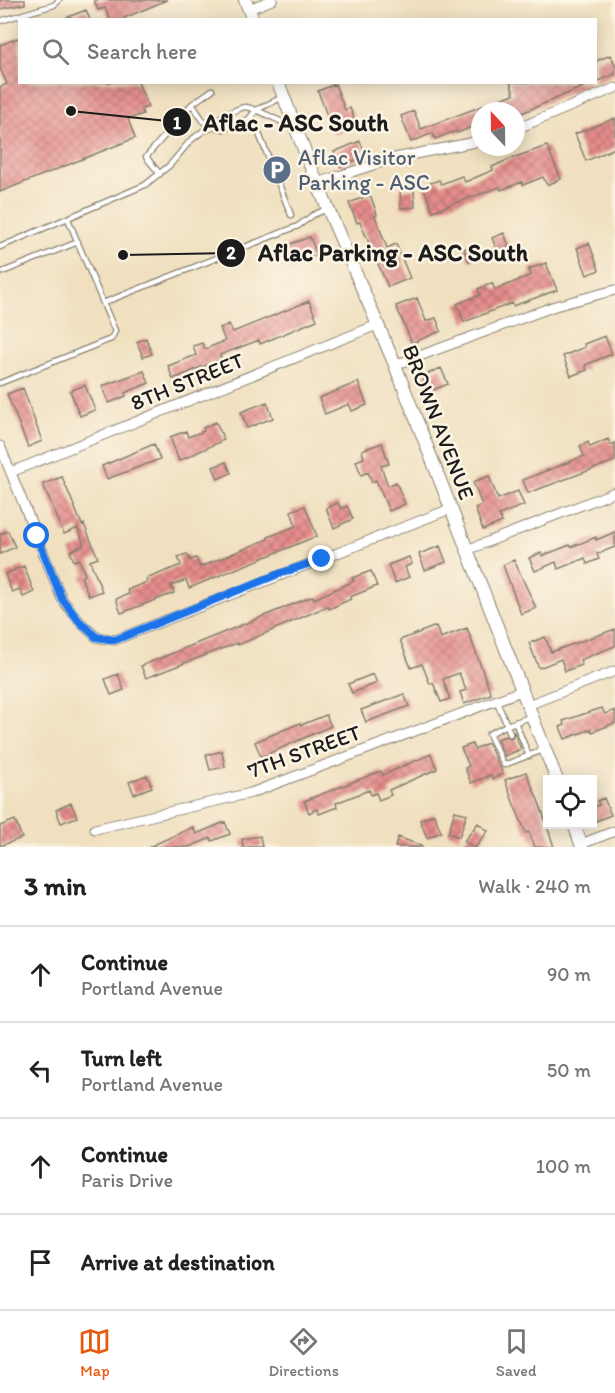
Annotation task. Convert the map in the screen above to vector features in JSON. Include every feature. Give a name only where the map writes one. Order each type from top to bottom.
[{"type":"street","points":[[249,10],[272,0]]},
{"type":"street","name":"BROWN AVENUE","points":[[279,84],[317,183],[395,365],[554,775]]},
{"type":"street","points":[[525,125],[615,88]]},
{"type":"street","points":[[317,183],[395,158],[471,143]]},
{"type":"street","points":[[395,365],[555,306],[615,291]]},
{"type":"street","name":"8TH STREET","points":[[11,472],[377,325]]},
{"type":"street","points":[[0,446],[62,599],[79,621],[96,637],[115,640],[450,509]]},
{"type":"street","points":[[467,550],[615,492]]},
{"type":"street","points":[[530,710],[615,671]]},
{"type":"street","name":"7TH STREET","points":[[95,829],[251,793],[521,691]]},
{"type":"street","points":[[576,829],[582,846],[615,831]]},
{"type":"lane","points":[[0,21],[54,5],[59,0]]},
{"type":"lane","points":[[160,174],[146,157],[192,104],[212,90]]},
{"type":"lane","points":[[0,247],[145,185],[160,174],[190,141],[209,129],[216,127],[224,129],[249,119],[256,110],[284,97]]},
{"type":"lane","points":[[192,104],[209,129]]},
{"type":"lane","points":[[216,127],[219,118],[245,107],[296,128]]},
{"type":"lane","points":[[252,116],[291,215]]},
{"type":"lane","points":[[104,303],[298,226],[313,215],[328,209]]},
{"type":"lane","points":[[0,383],[114,336],[115,331],[104,303],[68,219]]},
{"type":"lane","points":[[0,273],[78,243]]},
{"type":"lane","points":[[496,700],[510,734]]},
{"type":"lane","points":[[530,710],[515,722],[489,734],[504,765],[545,750]]},
{"type":"lane","points":[[515,722],[530,756]]},
{"type":"lane","points":[[517,751],[520,759]]},
{"type":"building","points":[[0,0],[25,0],[25,4],[0,9]]},
{"type":"building","points":[[94,0],[167,0],[124,18],[109,18],[105,8],[98,10]]},
{"type":"building","points":[[86,10],[89,18],[66,18]]},
{"type":"building","points":[[18,38],[18,84],[139,84],[148,107],[141,109],[143,114],[128,119],[135,138],[0,192],[0,87],[7,84],[0,68],[0,45]]},
{"type":"building","points":[[611,55],[615,65],[615,74],[597,82],[597,61]]},
{"type":"building","points":[[335,84],[345,110],[350,108],[357,126],[334,135],[318,91]]},
{"type":"building","points":[[511,84],[590,84],[525,112],[525,102],[493,102],[514,94]]},
{"type":"building","points":[[471,110],[471,128],[435,139],[433,133],[411,142],[401,116],[414,111],[421,129]]},
{"type":"building","points":[[615,118],[615,148],[586,161],[575,134]]},
{"type":"building","points":[[360,141],[366,156],[340,166],[334,152]]},
{"type":"building","points":[[547,146],[561,179],[547,185],[543,177],[523,185],[522,182],[501,190],[500,187],[433,211],[423,186],[439,180],[441,184],[462,176],[465,182],[493,170],[492,167],[512,158],[525,156],[525,154]]},
{"type":"building","points":[[414,189],[415,207],[401,208],[400,190]]},
{"type":"building","points":[[370,195],[387,248],[396,244],[410,278],[388,287],[360,222],[357,223],[349,203]]},
{"type":"building","points":[[504,233],[509,246],[497,251],[492,238]]},
{"type":"building","points":[[310,237],[317,255],[293,265],[285,246]]},
{"type":"building","points":[[589,243],[599,270],[587,275],[577,248]]},
{"type":"building","points":[[477,244],[482,255],[469,261],[464,249]]},
{"type":"building","points":[[546,263],[557,290],[513,306],[512,303],[464,322],[457,304],[480,295],[478,289],[492,283],[495,290],[531,275],[529,269]]},
{"type":"building","points":[[417,298],[426,321],[436,318],[441,331],[412,343],[396,306]]},
{"type":"building","points":[[309,301],[317,320],[260,344],[259,340],[220,355],[221,359],[173,379],[168,366],[196,355],[193,346],[202,343],[205,349],[225,341],[220,328],[229,324],[233,332]]},
{"type":"building","points":[[605,336],[612,354],[585,365],[587,370],[571,376],[563,356],[585,347],[584,344]]},
{"type":"building","points":[[146,338],[152,354],[143,357],[137,342]]},
{"type":"building","points":[[441,368],[448,384],[428,392],[422,376]]},
{"type":"building","points":[[144,371],[149,383],[109,403],[102,386]]},
{"type":"building","points":[[358,382],[367,405],[352,411],[349,404],[325,414],[319,398]]},
{"type":"building","points":[[85,385],[95,410],[80,416],[70,391]]},
{"type":"building","points":[[23,388],[42,441],[28,447],[7,394]]},
{"type":"building","points":[[267,402],[273,418],[247,428],[241,412]]},
{"type":"building","points":[[216,422],[224,440],[179,461],[170,437],[186,431],[188,437],[204,431],[203,428]]},
{"type":"building","points":[[608,439],[611,445],[615,443],[615,461],[528,493],[523,480],[584,456],[580,446],[588,442],[590,447]]},
{"type":"building","points":[[382,443],[389,464],[381,466],[388,486],[396,482],[405,504],[389,511],[376,480],[372,482],[368,472],[361,475],[356,461],[364,458],[362,450]]},
{"type":"building","points":[[154,444],[160,459],[107,479],[102,466]]},
{"type":"building","points":[[226,462],[231,473],[218,479],[213,467]]},
{"type":"building","points":[[489,476],[498,499],[518,491],[524,505],[499,515],[502,522],[483,530],[475,508],[482,505],[473,482]]},
{"type":"building","points":[[62,477],[98,558],[90,561],[102,591],[89,596],[81,577],[85,575],[79,559],[74,561],[70,551],[84,545],[78,528],[64,534],[43,484]]},
{"type":"building","points":[[338,503],[341,509],[347,506],[353,519],[334,528],[326,508]]},
{"type":"building","points":[[305,506],[317,536],[189,588],[186,580],[171,586],[174,593],[121,613],[116,599],[129,594],[127,590],[147,582],[146,579],[181,565],[178,557],[187,554],[190,560],[196,558],[200,567],[296,526],[291,511]]},
{"type":"building","points":[[8,531],[15,547],[0,554],[0,534]]},
{"type":"building","points":[[615,532],[615,547],[597,554],[599,559],[587,564],[585,558],[558,569],[556,562],[535,571],[529,558],[541,553],[542,556],[570,545],[571,547],[596,537],[596,540]]},
{"type":"building","points":[[440,546],[446,562],[425,570],[419,554]]},
{"type":"building","points":[[409,557],[412,564],[405,567],[409,577],[395,583],[388,565]]},
{"type":"building","points":[[514,560],[536,608],[521,614],[503,565]]},
{"type":"building","points":[[24,566],[34,592],[23,597],[20,589],[12,592],[5,574]]},
{"type":"building","points":[[371,571],[377,586],[350,597],[351,599],[329,609],[328,606],[238,645],[237,643],[146,678],[141,666],[313,596],[314,599],[354,581],[352,578]]},
{"type":"building","points":[[436,626],[440,638],[467,628],[491,694],[464,704],[460,692],[466,690],[459,673],[443,679],[450,699],[441,702],[422,664],[411,668],[400,640]]},
{"type":"building","points":[[615,629],[615,646],[580,660],[582,665],[565,671],[561,659],[539,668],[529,643],[545,637],[551,652]]},
{"type":"building","points":[[118,674],[124,690],[111,695],[105,679]]},
{"type":"building","points":[[373,674],[377,683],[352,693],[348,684]]},
{"type":"building","points":[[404,694],[409,706],[366,722],[361,710]]},
{"type":"building","points":[[602,708],[605,714],[615,710],[615,723],[565,739],[560,727],[565,725],[563,721]]},
{"type":"building","points":[[326,715],[331,726],[261,757],[255,742]]},
{"type":"building","points":[[514,732],[521,749],[505,756],[497,739],[506,736],[512,738]]},
{"type":"building","points":[[488,743],[503,774],[492,779],[491,775],[471,783],[465,768],[469,766],[461,748],[472,744],[474,749]]},
{"type":"building","points":[[222,751],[225,767],[210,770],[206,755]]},
{"type":"building","points":[[431,754],[437,769],[389,790],[391,795],[379,800],[376,793],[371,795],[369,790],[336,803],[337,807],[319,814],[317,809],[309,813],[304,801],[381,771],[383,775]]},
{"type":"building","points":[[526,772],[543,814],[543,829],[548,829],[554,847],[535,847],[529,832],[526,833],[505,780]]},
{"type":"building","points":[[147,775],[152,787],[134,794],[129,782]]},
{"type":"building","points":[[604,798],[611,815],[597,821],[597,806],[599,805],[597,801]]},
{"type":"building","points":[[71,803],[77,817],[61,823],[56,810]]},
{"type":"building","points":[[455,811],[467,814],[459,837],[448,833]]},
{"type":"building","points":[[434,814],[441,832],[427,838],[420,820]]},
{"type":"building","points":[[15,820],[22,838],[0,846],[0,826]]},
{"type":"building","points":[[225,822],[230,834],[212,841],[211,838],[189,847],[149,847],[193,827],[196,834]]},
{"type":"building","points":[[478,823],[488,831],[476,847],[472,847],[464,841]]},
{"type":"building","points":[[260,836],[262,847],[243,847],[242,839]]},
{"type":"building","points":[[398,837],[422,846],[422,847],[395,847]]},
{"type":"place","name":"Aflac - ASC South","points":[[71,111]]},
{"type":"place","name":"Aflac Visitor Parking - ASC","points":[[277,170]]},
{"type":"place","name":"Aflac Parking - ASC South","points":[[123,255]]},
{"type":"route","points":[[37,536],[62,599],[79,621],[96,637],[115,640],[276,575],[322,559]]}]
